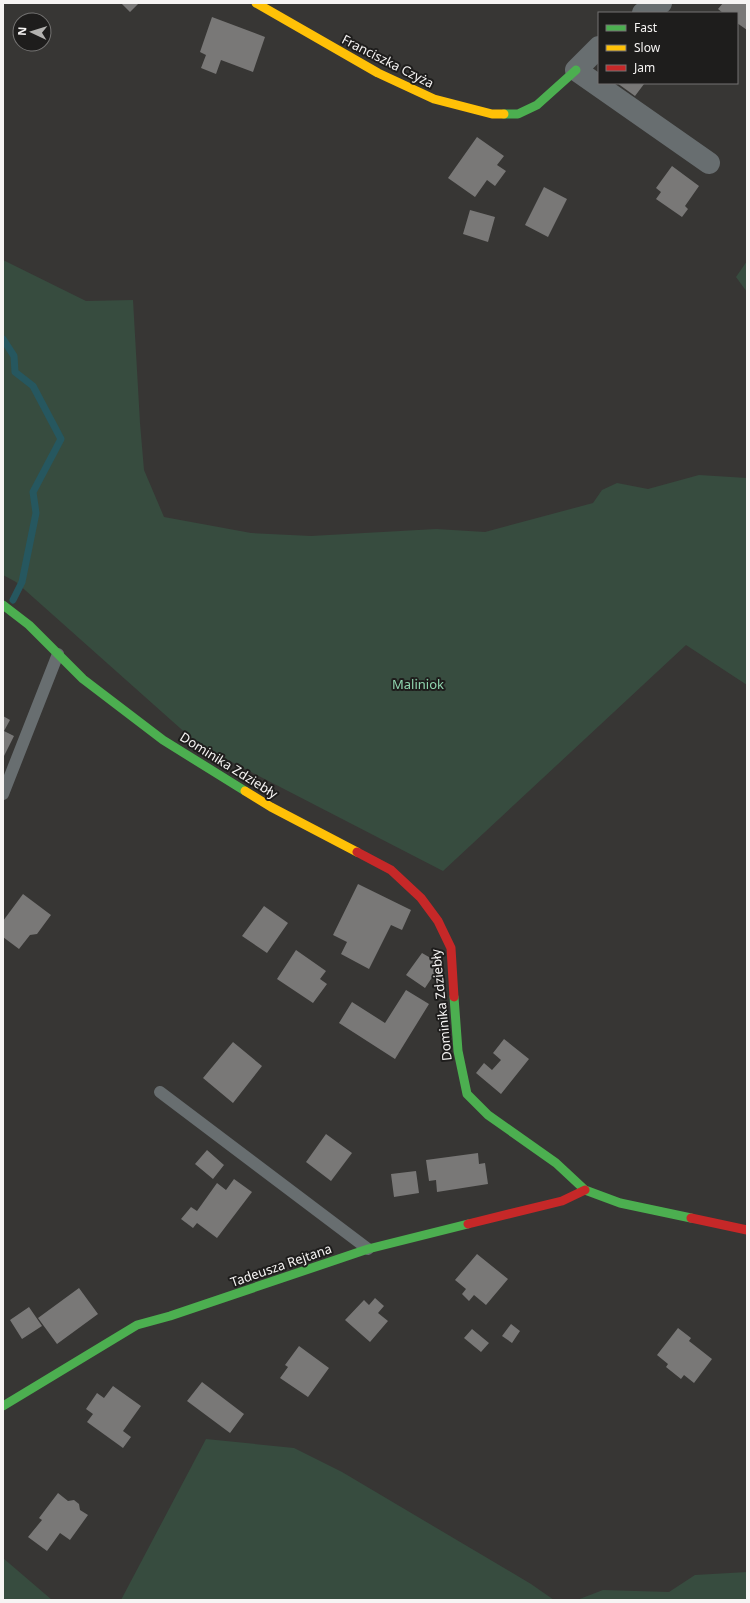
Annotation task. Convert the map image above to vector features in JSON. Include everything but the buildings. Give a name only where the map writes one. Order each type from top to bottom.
[{"type":"street","name":"Franciszka Czyża","points":[[256,3],[378,73],[434,99],[492,114],[518,114],[537,105],[576,70]]},
{"type":"street","points":[[645,12],[661,3]]},
{"type":"street","points":[[598,48],[576,70],[709,163]]},
{"type":"street","name":"Dominika Zdziebły","points":[[3,605],[29,625],[83,679],[163,740],[271,807],[391,870],[422,898],[438,921],[451,948],[458,1051],[467,1094],[488,1115],[556,1163],[586,1190],[620,1203],[747,1230]]},
{"type":"street","name":"Tadeusza Rejtana","points":[[3,1406],[137,1325],[170,1316],[368,1249],[562,1201],[586,1190]]},
{"type":"lane","points":[[3,794],[58,654]]},
{"type":"lane","points":[[160,1092],[368,1249]]},
{"type":"green space","name":"Maliniok","points":[[3,260],[86,301],[133,300],[144,470],[164,517],[251,533],[311,536],[436,529],[485,532],[593,503],[602,490],[617,483],[648,489],[699,475],[747,478],[747,685],[686,645],[443,871],[199,745],[16,582],[3,575]]},
{"type":"green space","points":[[747,261],[747,292],[736,277]]},
{"type":"green space","points":[[206,1439],[294,1448],[342,1472],[531,1584],[554,1600],[121,1600]]},
{"type":"green space","points":[[3,1558],[52,1600],[3,1600]]},
{"type":"green space","points":[[747,1572],[747,1600],[577,1600],[603,1590],[669,1592],[695,1575]]},
{"type":"waterway","points":[[3,339],[14,356],[15,372],[33,386],[61,439],[33,492],[36,513],[22,582],[13,600]]},
{"type":"traffic: fast","points":[[504,114],[518,114],[537,105],[576,70]]},
{"type":"traffic: fast","points":[[3,605],[29,625],[83,679],[163,740],[245,791]]},
{"type":"traffic: fast","points":[[454,997],[458,1051],[467,1094],[488,1115],[556,1163],[585,1190],[620,1203],[691,1218]]},
{"type":"traffic: fast","points":[[3,1406],[137,1325],[170,1316],[368,1249],[468,1224]]},
{"type":"traffic: slow","points":[[256,3],[378,73],[434,99],[492,114],[504,114]]},
{"type":"traffic: slow","points":[[245,791],[271,807],[357,852]]},
{"type":"traffic: jam","points":[[357,852],[391,870],[421,898],[438,921],[451,948],[454,997]]},
{"type":"traffic: jam","points":[[468,1224],[562,1201],[585,1190]]},
{"type":"traffic: jam","points":[[691,1218],[747,1230]]}]
